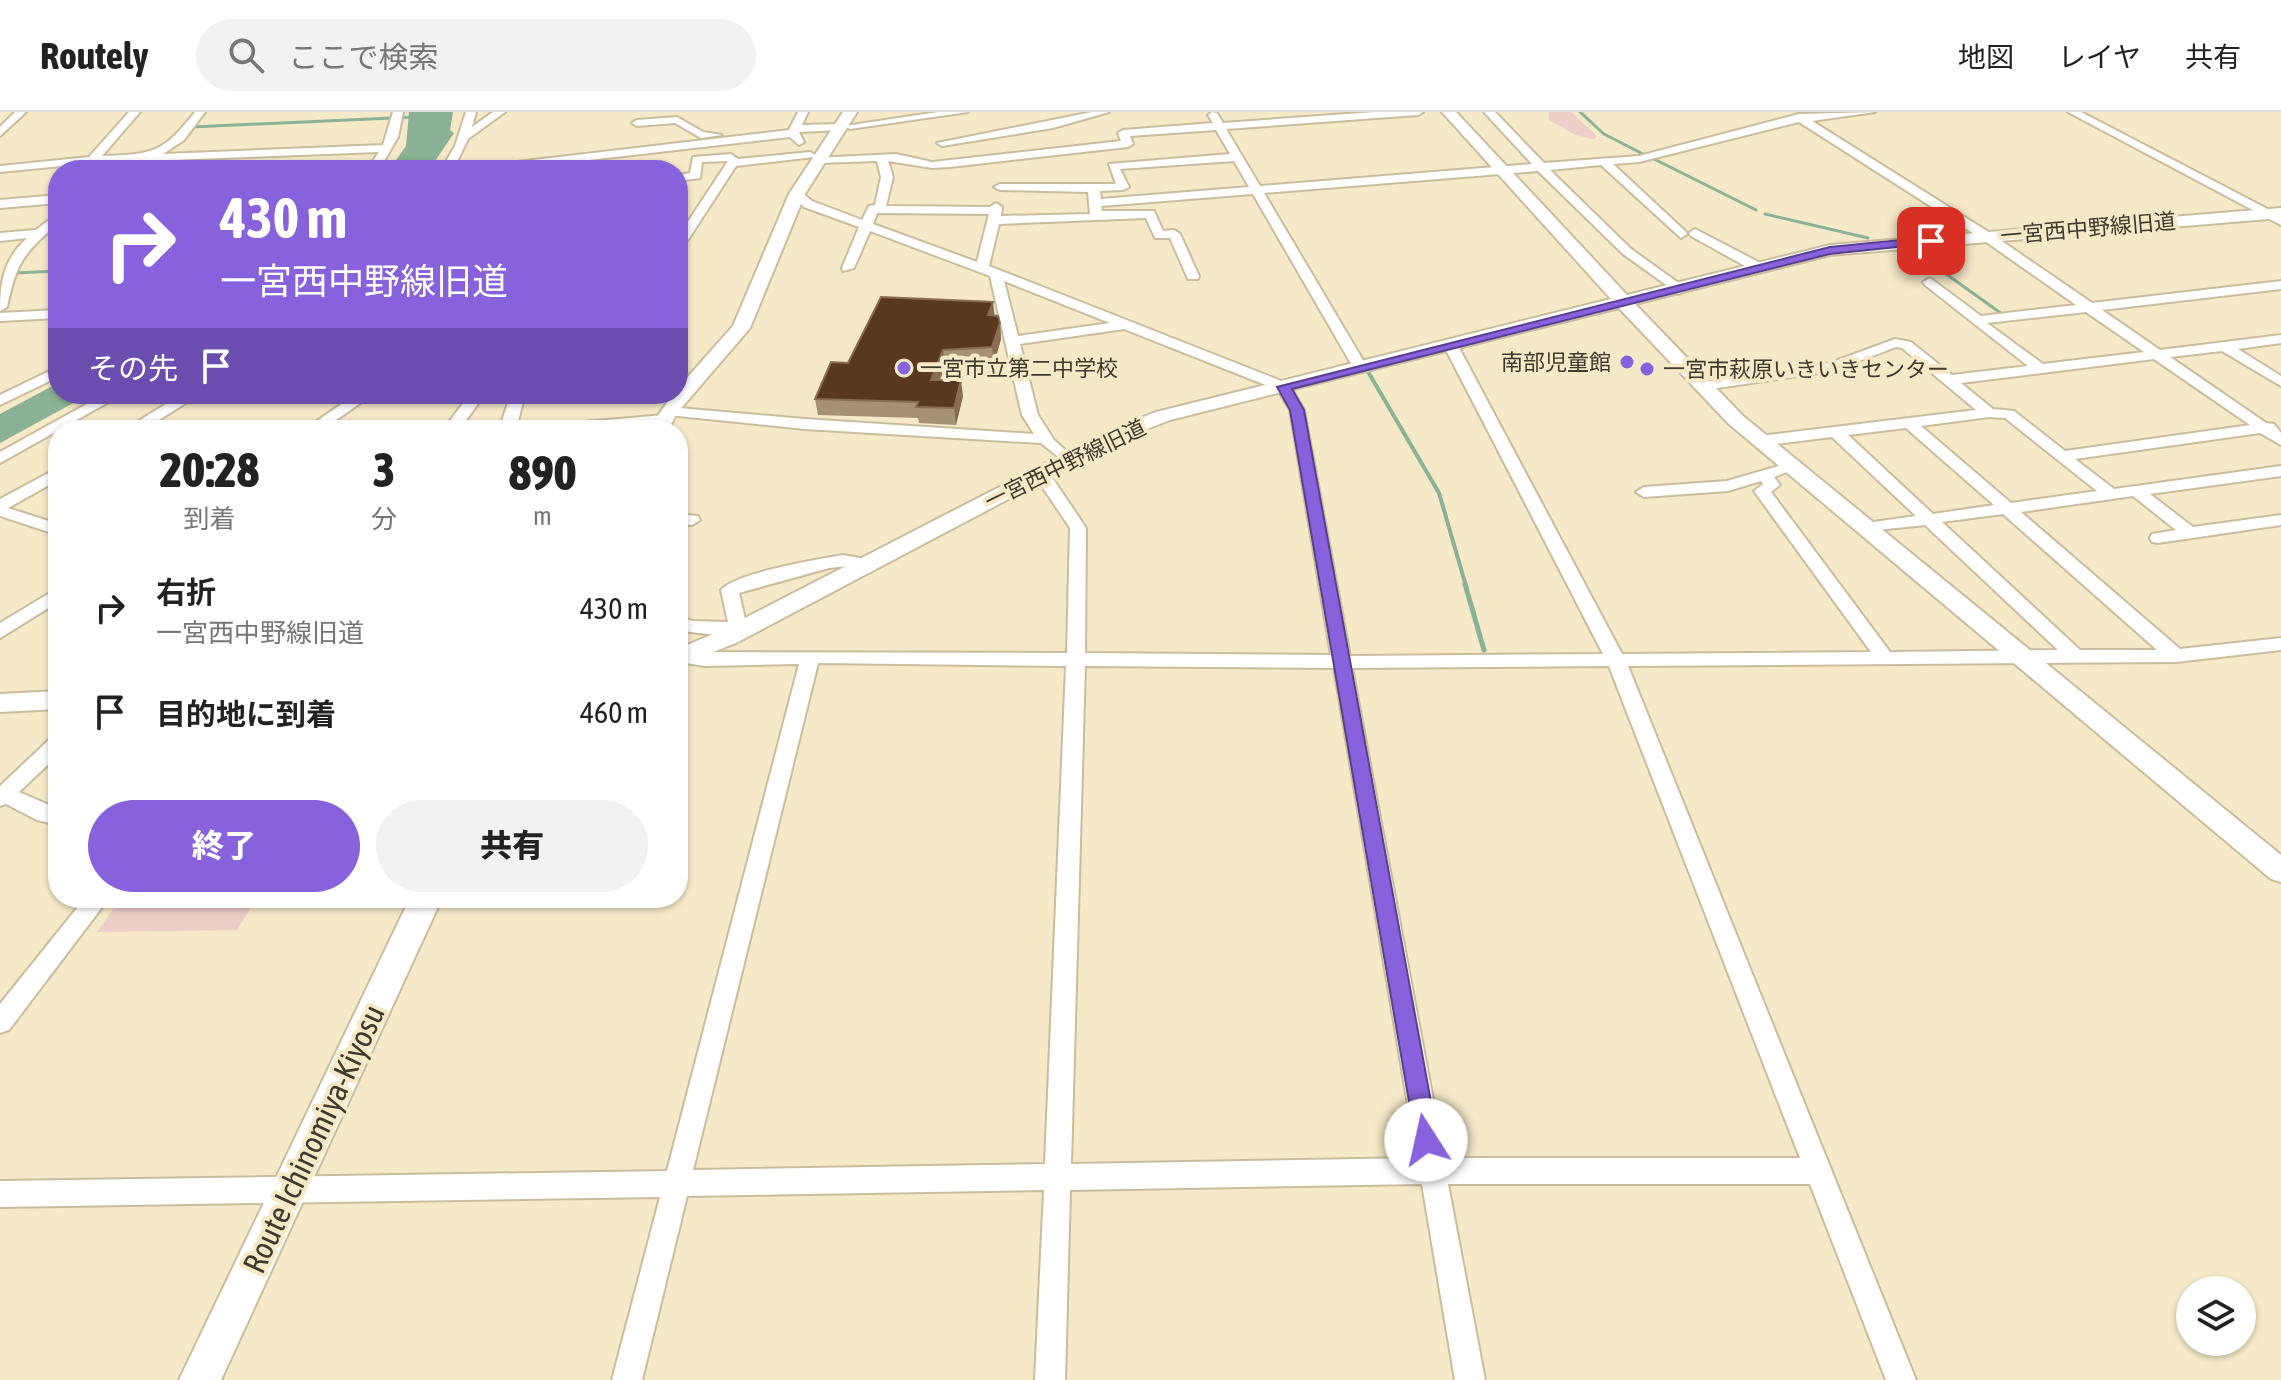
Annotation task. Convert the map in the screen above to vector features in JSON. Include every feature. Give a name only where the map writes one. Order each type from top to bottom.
[{"type":"main road","name":"Route Ichinomiya-Kiyosu","points":[[200,1380],[421,908]]},
{"type":"street","points":[[0,113],[20,112]]},
{"type":"street","points":[[1,132],[20,112]]},
{"type":"street","points":[[92,160],[135,112]]},
{"type":"street","points":[[147,159],[180,138],[200,112]]},
{"type":"street","points":[[379,160],[397,127],[398,112]]},
{"type":"street","points":[[452,160],[471,112]]},
{"type":"street","points":[[462,138],[500,112]]},
{"type":"street","points":[[635,150],[637,123],[651,112]]},
{"type":"street","points":[[794,131],[803,112]]},
{"type":"street","points":[[960,117],[943,137],[975,139],[1104,112]]},
{"type":"street","points":[[1211,112],[1360,367]]},
{"type":"street","points":[[734,162],[896,157],[933,171],[986,160],[1128,144],[1123,133],[1418,112]]},
{"type":"street","points":[[1449,112],[1704,386],[1760,441],[2281,871]]},
{"type":"street","points":[[1489,112],[1614,240],[1649,270],[1679,290]]},
{"type":"street","points":[[1096,209],[1173,196],[1639,159],[1797,115],[1870,112]]},
{"type":"street","points":[[2073,112],[2277,216]]},
{"type":"street","points":[[1797,115],[1889,177],[1986,236],[2281,440]]},
{"type":"street","points":[[688,391],[741,328],[797,194],[816,158],[843,128],[929,117],[960,117]]},
{"type":"street","points":[[960,117],[1000,187],[996,216],[985,246],[989,271],[1014,341],[1030,415],[1045,439],[1067,459]]},
{"type":"street","points":[[559,160],[703,140],[960,117]]},
{"type":"street","points":[[637,123],[677,120],[703,140]]},
{"type":"street","points":[[794,131],[816,158]]},
{"type":"street","points":[[703,140],[703,159]]},
{"type":"street","points":[[137,160],[387,148]]},
{"type":"street","points":[[612,153],[615,160]]},
{"type":"street","points":[[688,177],[696,176],[697,159],[731,157],[734,162]]},
{"type":"street","points":[[880,208],[887,177],[881,157]]},
{"type":"street","points":[[1000,187],[1050,196],[1123,187],[1113,166],[1238,157]]},
{"type":"street","points":[[1603,161],[1688,233],[1761,269]]},
{"type":"street","points":[[688,231],[734,162]]},
{"type":"street","points":[[0,169],[48,167]]},
{"type":"street","points":[[848,268],[873,209],[1094,218],[1094,189]]},
{"type":"street","points":[[797,194],[808,204],[989,271],[1284,387],[1297,410],[1470,1380]]},
{"type":"street","points":[[1173,196],[1181,213]]},
{"type":"street","points":[[3,207],[48,200]]},
{"type":"street","points":[[1096,209],[1150,214],[1159,235],[1174,234],[1193,276]]},
{"type":"street","name":"一宮西中野線旧道","points":[[688,655],[739,632],[1067,459],[1163,416],[1841,249],[2277,216]]},
{"type":"street","points":[[0,307],[3,286],[19,252],[48,228]]},
{"type":"street","points":[[0,237],[48,233]]},
{"type":"street","points":[[1930,282],[2041,369]]},
{"type":"street","points":[[1978,320],[2281,285]]},
{"type":"street","points":[[0,317],[48,315]]},
{"type":"street","points":[[1014,341],[1123,325]]},
{"type":"street","points":[[1949,380],[2281,339]]},
{"type":"street","points":[[1704,386],[1838,366],[1895,343],[1906,345],[1989,413]]},
{"type":"street","points":[[1450,344],[1615,658],[1901,1380]]},
{"type":"street","points":[[2224,346],[2281,382]]},
{"type":"street","points":[[1838,366],[1862,378]]},
{"type":"street","points":[[1,400],[48,376]]},
{"type":"street","points":[[69,420],[98,404]]},
{"type":"street","points":[[149,420],[176,404]]},
{"type":"street","points":[[328,420],[354,404]]},
{"type":"street","points":[[663,420],[677,404]]},
{"type":"street","points":[[1760,441],[1989,413],[2009,414],[2110,494]]},
{"type":"street","points":[[663,420],[751,417],[805,424],[1045,439]]},
{"type":"street","points":[[1908,422],[2176,656]]},
{"type":"street","points":[[2062,456],[2281,425]]},
{"type":"street","points":[[0,458],[48,432]]},
{"type":"street","points":[[1836,432],[2075,656]]},
{"type":"street","points":[[1644,492],[1714,488],[1792,467]]},
{"type":"street","points":[[1865,528],[2281,471]]},
{"type":"street","points":[[1041,473],[1078,528],[1050,1380]]},
{"type":"street","points":[[1764,475],[1772,485],[1762,491],[1885,658]]},
{"type":"street","points":[[0,509],[48,479]]},
{"type":"street","points":[[2136,491],[2190,533]]},
{"type":"street","points":[[0,509],[48,526]]},
{"type":"street","points":[[2158,538],[2281,520]]},
{"type":"street","points":[[739,632],[730,590],[734,586],[818,563],[850,560],[861,568]]},
{"type":"street","points":[[0,632],[48,604]]},
{"type":"street","points":[[688,627],[729,626],[739,632]]},
{"type":"street","points":[[688,659],[1342,662],[2176,656],[2281,644]]},
{"type":"street","points":[[627,1380],[810,657]]},
{"type":"street","points":[[0,703],[48,701]]},
{"type":"street","points":[[48,752],[2,796],[48,813]]},
{"type":"street","points":[[0,1022],[90,908]]},
{"type":"street","points":[[0,1194],[555,1189],[678,1183],[1431,1171],[1819,1171]]},
{"type":"shaded area","points":[[409,112],[453,112],[450,130],[454,133],[436,160],[396,160],[406,146]]},
{"type":"shaded area","points":[[1549,112],[1571,112],[1597,136],[1594,139],[1575,135],[1549,120]]},
{"type":"shaded area","points":[[48,388],[48,404],[72,404],[0,443],[0,414]]},
{"type":"shaded area","points":[[114,908],[251,908],[237,930],[97,932]]},
{"type":"building","name":"一宮市立第二中学校","points":[[881,297],[993,302],[988,315],[998,316],[1000,323],[992,347],[943,350],[931,380],[961,380],[954,408],[916,407],[918,402],[815,399],[831,362],[848,363]]},
{"type":"waterway","points":[[1580,112],[1604,134],[1645,155]]},
{"type":"waterway","points":[[192,127],[414,117]]},
{"type":"waterway","points":[[1652,158],[1756,210]]},
{"type":"waterway","points":[[1765,214],[1868,238]]},
{"type":"waterway","points":[[1900,247],[1928,261],[2002,314]]},
{"type":"waterway","points":[[14,273],[48,271]]},
{"type":"waterway","points":[[1367,370],[1439,493],[1466,586]]},
{"type":"waterway","points":[[1465,584],[1484,650]]},
{"type":"place","name":"南部児童館","points":[[1627,362]]},
{"type":"place","name":"一宮市立第二中学校","points":[[904,368]]},
{"type":"place","name":"一宮市萩原いきいきセンター","points":[[1647,369]]},
{"type":"route","points":[[1426,1140],[1297,410],[1284,387],[1830,250],[1931,241]]}]
